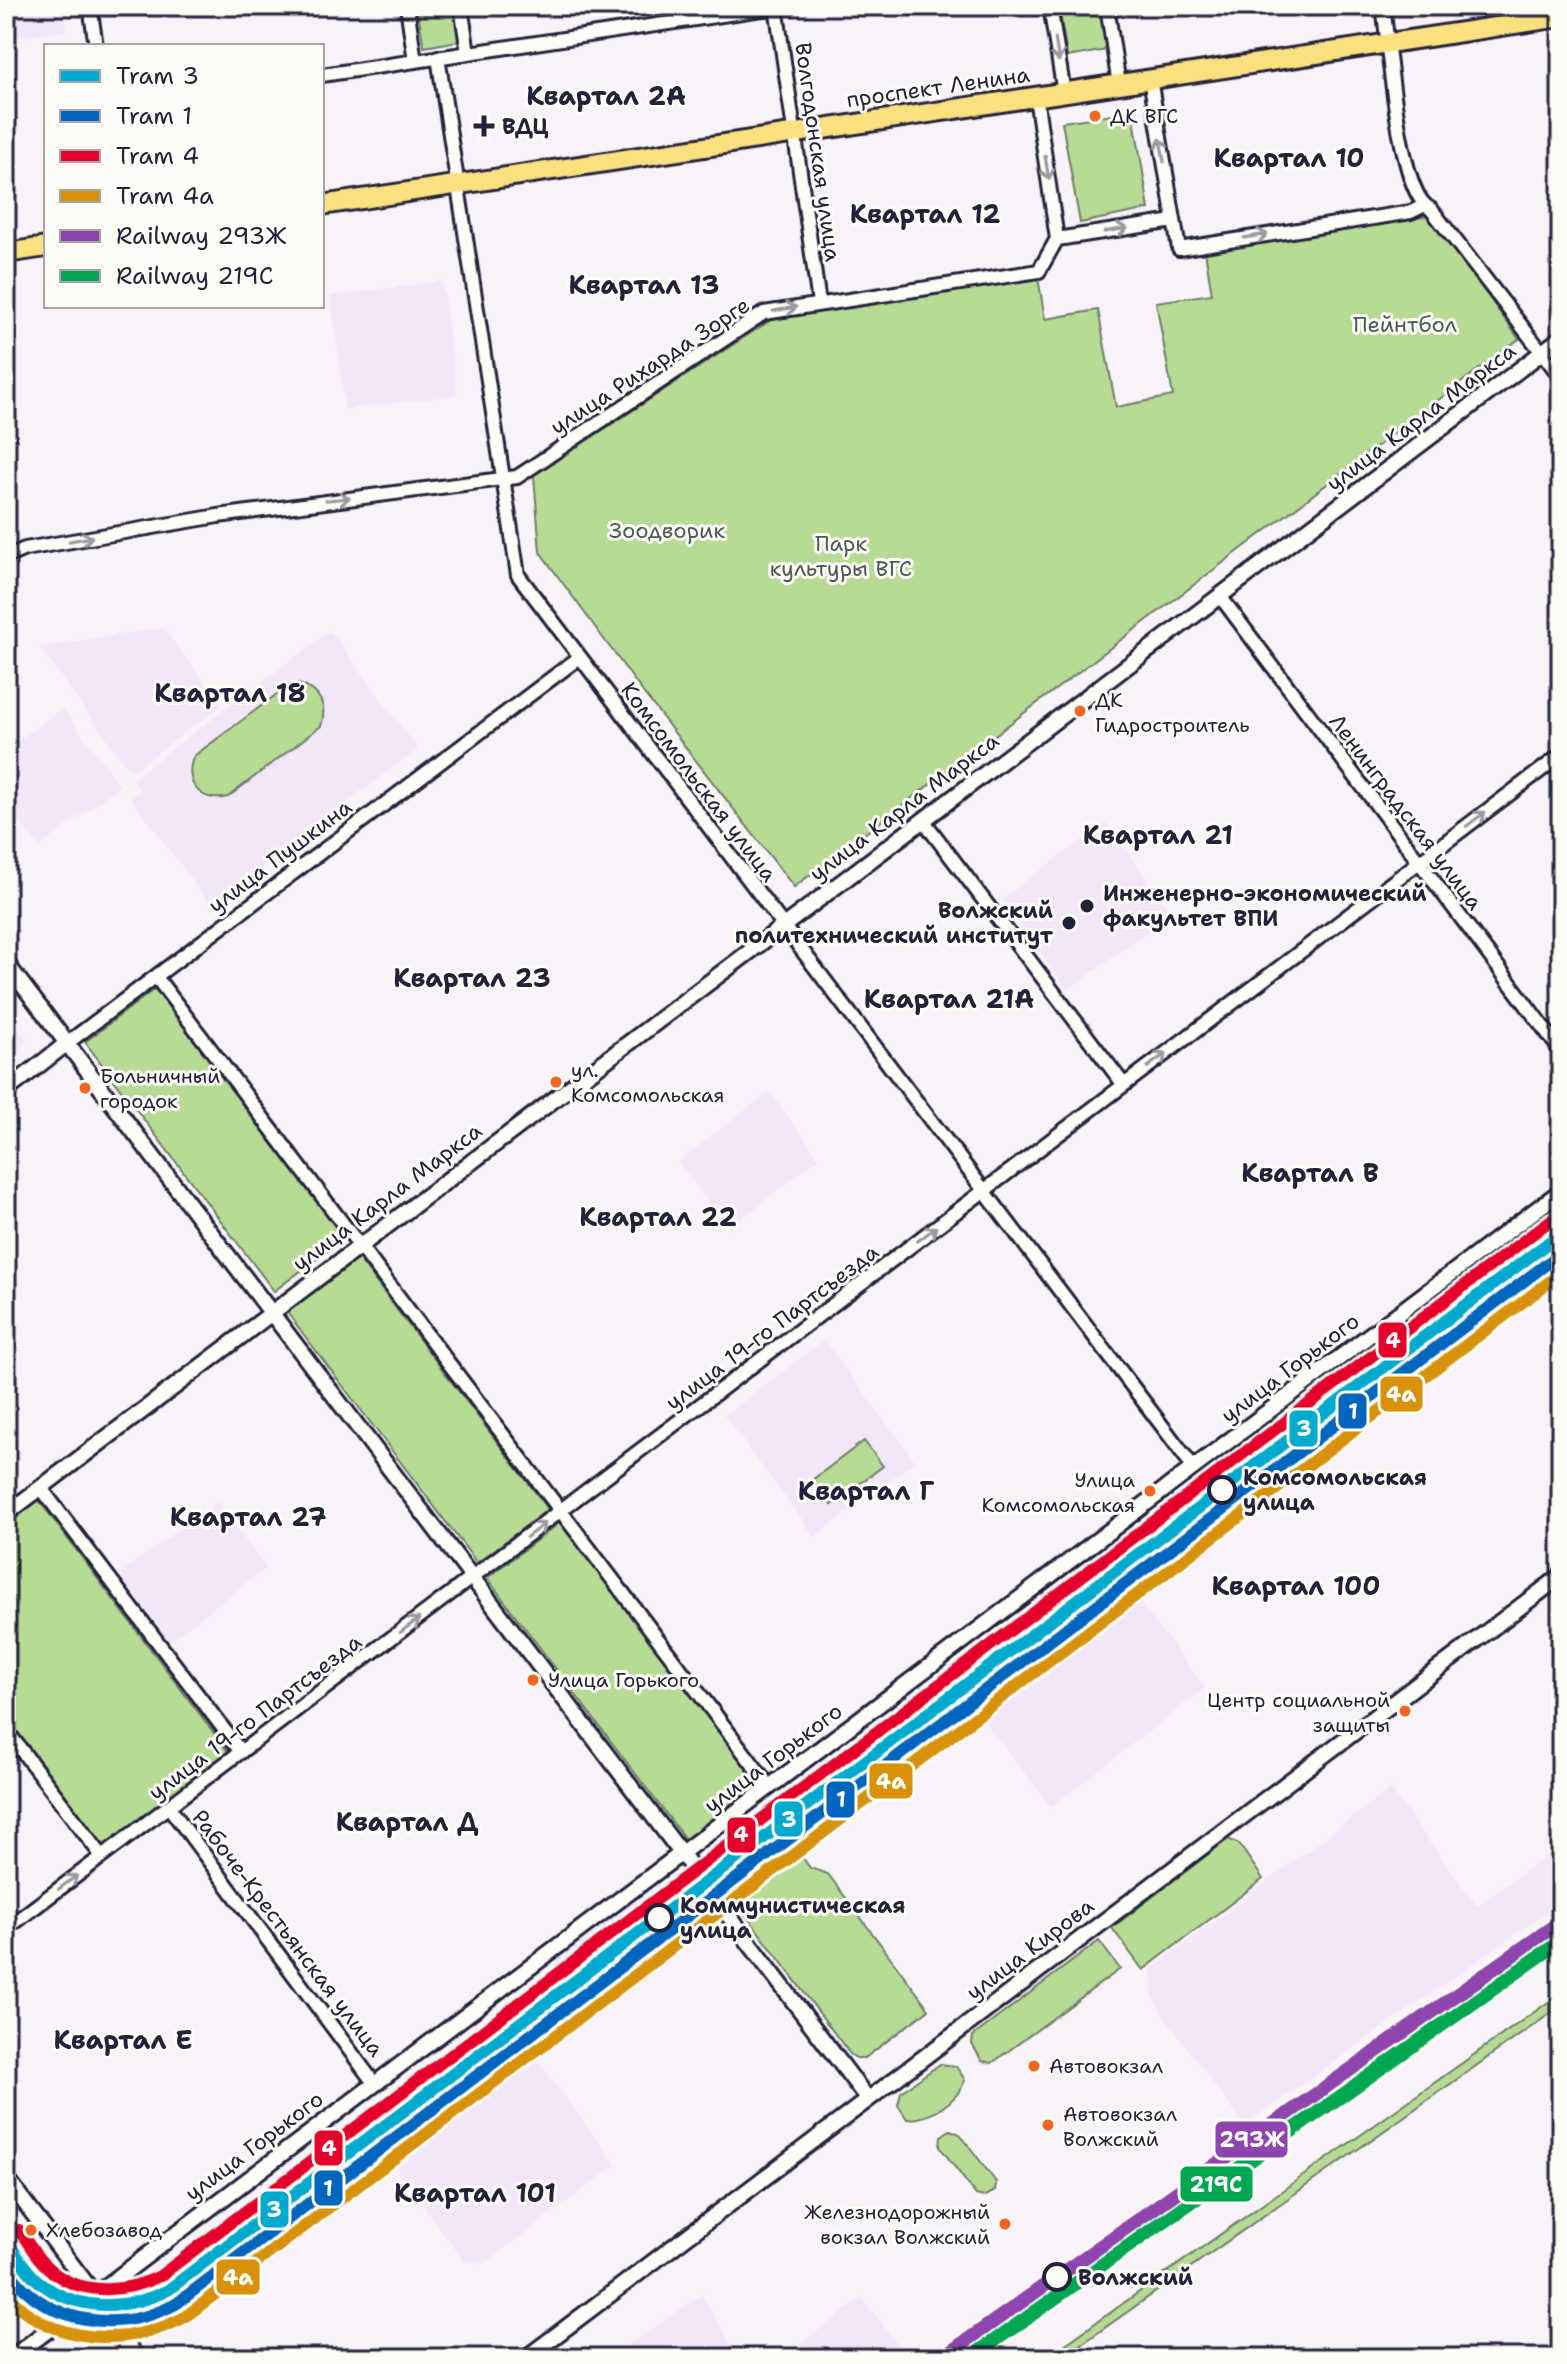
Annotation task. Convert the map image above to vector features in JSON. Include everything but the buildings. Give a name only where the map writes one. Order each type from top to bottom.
[{"type":"main road","name":"проспект Ленина","points":[[324,205],[1561,17]]},
{"type":"main road","points":[[6,253],[44,247]]},
{"type":"street","points":[[90,6],[96,44]]},
{"type":"street","points":[[407,6],[415,61]]},
{"type":"street","points":[[461,6],[468,53]]},
{"type":"street","points":[[1050,6],[1064,93]]},
{"type":"street","points":[[1107,6],[1119,85]]},
{"type":"street","points":[[1383,6],[1400,137],[1415,196],[1423,206],[1431,209],[1561,377]]},
{"type":"street","points":[[324,75],[776,7]]},
{"type":"street","name":"Волгодонская улица","points":[[776,7],[819,303]]},
{"type":"street","name":"Комсомольская улица","points":[[438,57],[518,575],[1194,1468]]},
{"type":"street","points":[[1150,79],[1179,249],[1411,212],[1423,206]]},
{"type":"street","points":[[1036,97],[1057,239],[1174,221]]},
{"type":"street","name":"улица Рихарда Зорге","points":[[6,557],[25,549],[218,516],[517,477],[764,313],[1039,271],[1057,239]]},
{"type":"street","name":"улица Карла Маркса","points":[[6,1514],[360,1243],[1561,338]]},
{"type":"street","name":"Ленинградская улица","points":[[1220,596],[1561,1051]]},
{"type":"street","name":"улица Пушкина","points":[[6,1091],[580,657]]},
{"type":"street","name":"улица 19-го Партсъезда","points":[[6,1929],[1561,755]]},
{"type":"street","points":[[923,820],[1124,1085]]},
{"type":"street","points":[[6,963],[867,2098]]},
{"type":"street","points":[[156,977],[770,1787]]},
{"type":"street","name":"улица Горького","points":[[11,2358],[1561,1191]]},
{"type":"street","points":[[41,1488],[241,1752]]},
{"type":"street","name":"улица Кирова","points":[[526,2358],[1561,1576]]},
{"type":"street","points":[[6,1730],[102,1856]]},
{"type":"street","name":"Рабоче-Крестьянская улица","points":[[169,1807],[374,2083]]},
{"type":"street","points":[[6,2178],[94,2294],[101,2309],[137,2358]]},
{"type":"shaded area","points":[[6,6],[63,6],[67,30],[6,39]]},
{"type":"shaded area","points":[[442,281],[457,395],[345,409],[331,296]]},
{"type":"shaded area","points":[[163,628],[222,705],[131,772],[39,647]]},
{"type":"shaded area","points":[[330,631],[418,749],[210,904],[131,798],[140,791],[132,779]]},
{"type":"shaded area","points":[[63,708],[120,786],[39,847],[6,804],[6,750]]},
{"type":"shaded area","name":"Инженерно-экономический факультет ВПИ","points":[[1106,823],[1172,913],[1068,990],[1002,899]]},
{"type":"shaded area","points":[[6,1014],[27,1041],[6,1058]]},
{"type":"shaded area","points":[[769,1092],[819,1158],[729,1228],[678,1162]]},
{"type":"shaded area","points":[[824,1340],[915,1461],[815,1537],[724,1416]]},
{"type":"shaded area","points":[[217,1502],[266,1568],[169,1641],[119,1574]]},
{"type":"shaded area","points":[[1127,1586],[1205,1688],[1051,1807],[972,1705]]},
{"type":"shaded area","points":[[1390,1789],[1477,1906],[1561,1845],[1561,1902],[1244,2125],[1161,2012],[1152,1992],[1151,1969]]},
{"type":"shaded area","points":[[658,1882],[669,1895],[566,1975],[556,1961]]},
{"type":"shaded area","points":[[523,2041],[616,2165],[485,2263],[464,2261],[380,2148]]},
{"type":"shaded area","points":[[702,2295],[739,2358],[609,2358]]},
{"type":"shaded area","points":[[862,2298],[904,2353],[897,2358],[781,2358]]},
{"type":"green space","points":[[417,6],[454,6],[459,41],[424,47]]},
{"type":"green space","points":[[1059,6],[1100,6],[1107,50],[1067,57]]},
{"type":"green space","points":[[1133,112],[1149,209],[1080,223],[1062,122]]},
{"type":"green space","name":"Парк культуры ВГС","points":[[1430,216],[1519,339],[794,887],[642,691],[540,552],[534,475],[771,320],[1038,277],[1045,319],[1098,310],[1116,407],[1173,396],[1156,302],[1212,294],[1205,251]]},
{"type":"green space","points":[[298,684],[320,699],[323,711],[321,726],[228,797],[210,797],[196,789],[190,774],[194,756],[288,686]]},
{"type":"green space","points":[[156,988],[345,1238],[274,1291],[85,1042]]},
{"type":"green space","points":[[357,1257],[548,1509],[477,1563],[286,1311]]},
{"type":"green space","points":[[864,1441],[883,1466],[831,1505],[812,1480]]},
{"type":"green space","points":[[37,1498],[229,1753],[105,1847],[6,1717],[6,1522]]},
{"type":"green space","points":[[562,1521],[760,1782],[685,1839],[487,1578]]},
{"type":"green space","points":[[1228,1839],[1239,1844],[1263,1879],[1143,1970],[1112,1928]]},
{"type":"green space","points":[[792,1843],[810,1868],[828,1874],[929,2009],[865,2058],[850,2054],[728,1891]]},
{"type":"green space","points":[[1099,1941],[1120,1969],[992,2063],[982,2061],[972,2044],[973,2036]]},
{"type":"green space","points":[[1561,1993],[1561,2006],[1062,2358],[1046,2358]]},
{"type":"green space","points":[[940,2064],[956,2066],[965,2080],[961,2088],[950,2102],[934,2113],[907,2119],[898,2105],[901,2092]]},
{"type":"green space","points":[[950,2130],[960,2134],[996,2182],[995,2191],[984,2197],[976,2195],[940,2147],[941,2136]]},
{"type":"tram line","name":"4","points":[[19,2230],[42,2262],[71,2283],[116,2289],[160,2276],[1551,1220]]},
{"type":"tram line","name":"3","points":[[6,2240],[32,2276],[67,2298],[84,2303],[118,2305],[168,2290],[1561,1233]]},
{"type":"tram line","name":"1","points":[[6,2268],[22,2287],[41,2302],[84,2319],[130,2319],[176,2304],[1561,1253]]},
{"type":"tram line","name":"4а","points":[[6,2294],[45,2323],[68,2332],[91,2336],[139,2334],[185,2317],[1561,1273]]},
{"type":"rail line","name":"293Ж","points":[[942,2358],[1561,1921]]},
{"type":"rail line","name":"219С","points":[[970,2358],[1561,1941]]},
{"type":"place","name":"ДК ВГС","points":[[1095,116]]},
{"type":"place","name":"ВДЦ","points":[[484,126]]},
{"type":"place","name":"ДК Гидростроитель","points":[[1080,711]]},
{"type":"place","name":"Инженерно-экономический факультет ВПИ","points":[[1087,906]]},
{"type":"place","name":"Волжский политехнический институт","points":[[1069,923]]},
{"type":"place","name":"ул. Комсомольская","points":[[556,1082]]},
{"type":"place","name":"Больничный городок","points":[[85,1088]]},
{"type":"place","name":"Комсомольская улица","points":[[1222,1490]]},
{"type":"place","name":"Улица Комсомольская","points":[[1150,1491]]},
{"type":"place","name":"Улица Горького","points":[[533,1680]]},
{"type":"place","name":"Центр социальной защиты","points":[[1405,1711]]},
{"type":"place","name":"Коммунистическая улица","points":[[659,1918]]},
{"type":"place","name":"Автовокзал","points":[[1034,2066]]},
{"type":"place","name":"Автовокзал Волжский","points":[[1048,2125]]},
{"type":"place","name":"Железнодорожный вокзал Волжский","points":[[1005,2224]]},
{"type":"place","name":"Хлебозавод","points":[[31,2230]]},
{"type":"place","name":"Волжский","points":[[1057,2277]]},
{"type":"district","name":"Квартал 2А","points":[[606,95]]},
{"type":"district","name":"Квартал 10","points":[[1289,157]]},
{"type":"district","name":"Квартал 12","points":[[925,213]]},
{"type":"district","name":"Квартал 13","points":[[644,284]]},
{"type":"district","name":"Квартал 18","points":[[230,692]]},
{"type":"district","name":"Квартал 21","points":[[1158,834]]},
{"type":"district","name":"Квартал 23","points":[[472,977]]},
{"type":"district","name":"Квартал 21А","points":[[949,998]]},
{"type":"district","name":"Квартал В","points":[[1310,1172]]},
{"type":"district","name":"Квартал 22","points":[[658,1216]]},
{"type":"district","name":"Квартал Г","points":[[866,1490]]},
{"type":"district","name":"Квартал 27","points":[[248,1516]]},
{"type":"district","name":"Квартал 100","points":[[1296,1585]]},
{"type":"district","name":"Квартал Д","points":[[407,1821]]},
{"type":"district","name":"Квартал Е","points":[[123,2039]]},
{"type":"district","name":"Квартал 101","points":[[475,2192]]},
{"type":"park label","name":"Пейнтбол","points":[[1405,324]]},
{"type":"park label","name":"Зоодворик","points":[[667,530]]}]
